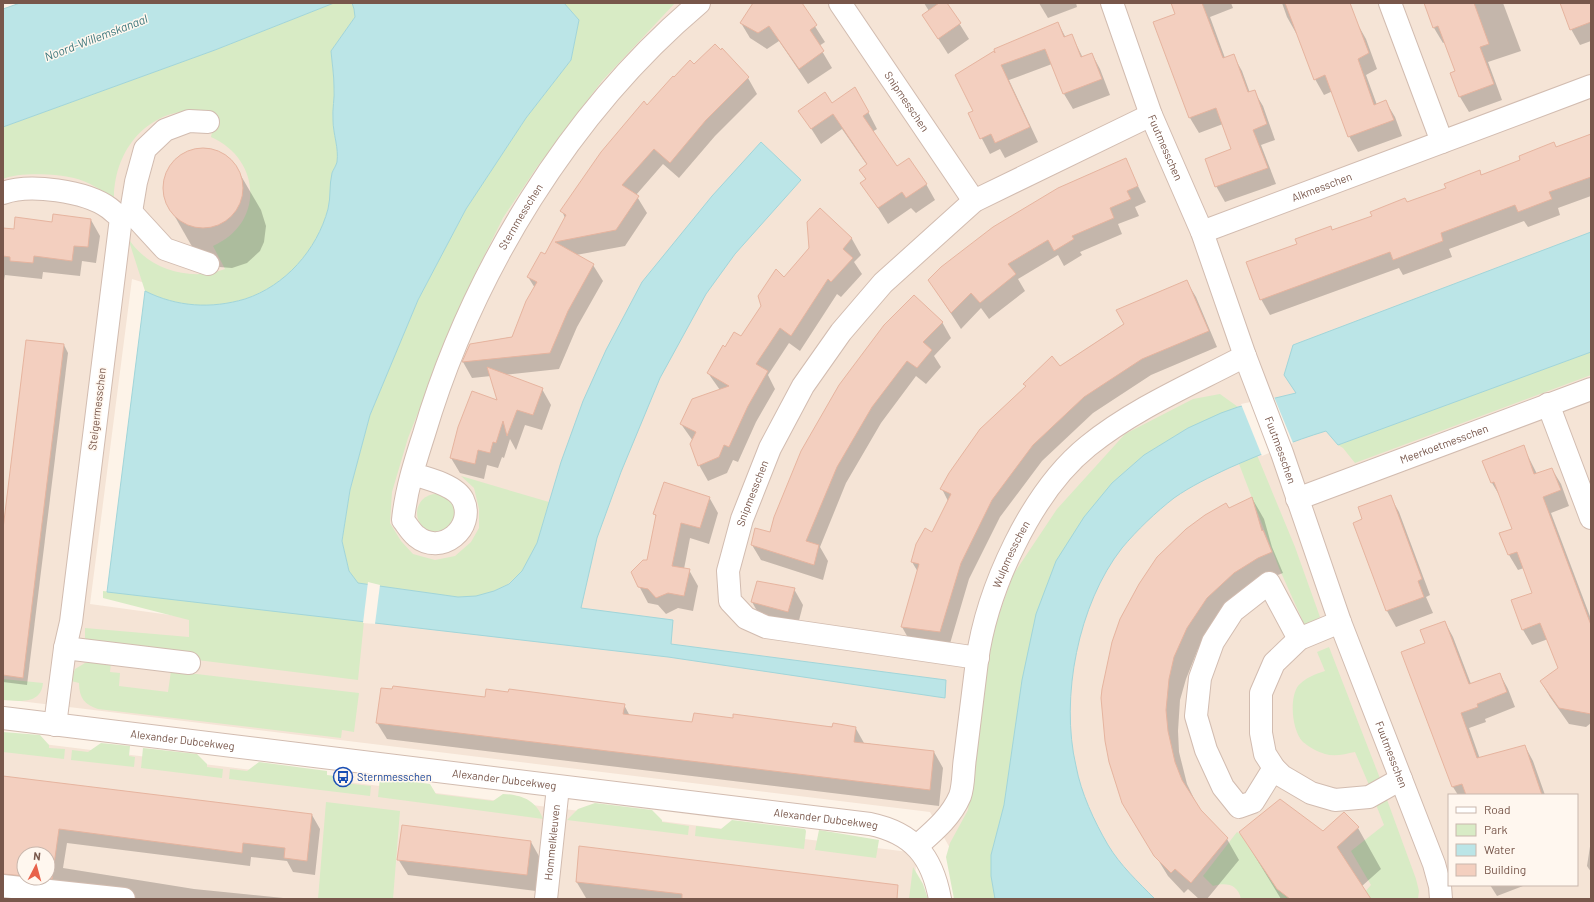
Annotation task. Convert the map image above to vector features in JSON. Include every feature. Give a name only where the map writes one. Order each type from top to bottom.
[{"type":"street","name":"Sternmesschen","points":[[412,474],[435,396],[475,300],[528,202],[594,111],[667,30],[699,3]]},
{"type":"street","name":"Snipmesschen","points":[[840,3],[974,201]]},
{"type":"street","name":"Fuutmesschen","points":[[1112,3],[1151,115],[1202,232],[1244,356],[1282,453],[1340,622],[1434,864],[1440,886],[1441,899]]},
{"type":"street","points":[[1390,3],[1442,142]]},
{"type":"street","name":"Alkmesschen","points":[[1202,232],[1591,86]]},
{"type":"street","name":"Snipmesschen","points":[[978,658],[766,627],[746,618],[730,601],[728,571],[742,519],[770,448],[803,386],[841,332],[883,283],[974,201],[1151,115]]},
{"type":"street","name":"Steigermesschen","points":[[55,725],[65,648],[71,622],[126,215],[145,149],[165,130],[189,121],[208,122]]},
{"type":"street","points":[[3,193],[11,190],[51,190],[87,197],[126,215],[165,249],[208,264]]},
{"type":"street","name":"Wulpmesschen","points":[[917,846],[941,825],[960,795],[978,658],[993,595],[1001,572],[1013,548],[1048,488],[1071,462],[1088,446],[1152,404],[1244,356]]},
{"type":"street","name":"Meerkoetmesschen","points":[[1298,499],[1591,388]]},
{"type":"street","points":[[1548,404],[1591,518]]},
{"type":"street","points":[[1274,768],[1253,802],[1239,807],[1223,787],[1206,750],[1196,716],[1200,678],[1213,642],[1233,611],[1269,583],[1299,639]]},
{"type":"street","points":[[1340,622],[1299,639],[1274,663],[1261,694],[1261,733],[1265,754],[1274,768],[1282,776],[1311,793],[1335,800],[1369,796],[1402,779]]},
{"type":"street","points":[[65,648],[189,663]]},
{"type":"street","name":"Alexander Dubcekweg","points":[[3,718],[870,824],[897,832],[917,846],[933,871],[940,899]]},
{"type":"street","name":"Hommelkleuven","points":[[546,899],[558,786]]},
{"type":"street","points":[[3,886],[123,899]]},
{"type":"shaded area","points":[[644,3],[1591,3],[1591,899],[978,899],[930,812],[3,699],[3,175],[215,95],[251,100],[261,272],[171,291],[132,279],[90,604],[339,638],[399,377]]},
{"type":"shaded area","points":[[3,739],[917,853],[913,899],[3,899]]},
{"type":"green space","points":[[334,3],[352,3],[355,17],[331,51],[334,91],[333,125],[337,146],[337,162],[331,178],[328,209],[316,239],[307,252],[286,276],[260,293],[232,302],[194,305],[169,300],[145,291],[128,238],[147,258],[171,270],[198,274],[212,273],[225,269],[213,246],[230,236],[242,222],[248,207],[250,191],[247,175],[240,160],[228,147],[211,137],[216,113],[195,111],[176,113],[159,119],[144,129],[132,142],[122,158],[116,177],[114,197],[95,186],[74,178],[48,175],[19,175],[3,179],[3,127],[215,50]]},
{"type":"green space","points":[[564,3],[675,3],[602,81],[537,167],[503,218],[476,272],[408,438],[392,492],[390,523],[401,541],[413,554],[435,560],[455,556],[471,542],[479,528],[479,509],[474,488],[461,476],[549,502],[537,543],[522,571],[508,584],[494,591],[476,596],[458,597],[358,583],[349,571],[342,541],[350,490],[370,415],[418,300],[466,209],[526,118],[571,60],[579,20]]},
{"type":"green space","points":[[1591,352],[1591,375],[1355,463],[1343,448],[1338,445]]},
{"type":"green space","points":[[1220,394],[1238,407],[1188,428],[1144,455],[1112,483],[1022,680],[1004,805],[991,855],[991,876],[995,899],[954,899],[946,857],[950,843],[968,810],[987,649],[1013,575],[1057,509],[1125,434],[1193,399]]},
{"type":"green space","points":[[1257,455],[1295,547],[1320,617],[1305,626],[1279,568],[1239,464]]},
{"type":"green space","points":[[436,494],[446,497],[452,503],[455,513],[452,523],[446,529],[436,532],[426,529],[420,523],[417,513],[420,503],[426,497]]},
{"type":"green space","points":[[103,591],[364,621],[358,680],[197,660],[90,643],[85,638],[85,628],[189,637],[189,620],[103,598]]},
{"type":"green space","points":[[1329,647],[1381,781],[1369,785],[1355,752],[1336,755],[1322,753],[1303,742],[1296,730],[1293,715],[1293,699],[1295,692],[1298,686],[1304,681],[1325,671],[1317,652]]},
{"type":"green space","points":[[85,663],[111,663],[110,672],[120,673],[119,686],[168,692],[171,671],[359,693],[354,732],[342,730],[341,738],[98,709],[86,703],[80,693],[79,683],[71,681],[75,669]]},
{"type":"green space","points":[[3,679],[43,683],[38,695],[34,698],[22,701],[3,700]]},
{"type":"green space","points":[[3,732],[40,735],[49,745],[49,748],[65,749],[64,759],[3,752]]},
{"type":"green space","points":[[101,743],[130,746],[129,756],[135,757],[134,767],[71,760],[72,750],[88,752]]},
{"type":"green space","points":[[143,748],[197,754],[207,764],[207,767],[223,769],[222,778],[141,768]]},
{"type":"green space","points":[[259,762],[327,771],[327,775],[345,777],[344,783],[371,786],[370,796],[229,779],[230,769],[247,771]]},
{"type":"green space","points":[[380,777],[430,784],[436,794],[493,801],[503,794],[522,797],[536,807],[543,819],[378,797]]},
{"type":"green space","points":[[1386,797],[1416,879],[1419,891],[1418,899],[1359,899],[1371,885],[1351,851],[1384,825],[1375,802]]},
{"type":"green space","points":[[326,802],[400,811],[393,899],[318,899]]},
{"type":"green space","points":[[595,803],[652,810],[662,820],[662,822],[689,826],[688,835],[567,820],[578,809]]},
{"type":"green space","points":[[732,820],[805,829],[804,849],[695,836],[696,826],[721,829]]},
{"type":"green space","points":[[819,830],[879,840],[876,858],[815,850]]},
{"type":"green space","points":[[1237,832],[1241,835],[1277,889],[1290,899],[1241,899],[1237,890],[1231,885],[1222,884],[1213,886],[1203,876]]},
{"type":"green space","points":[[913,867],[923,884],[928,899],[909,899]]},
{"type":"water","name":"Noord-Willemskanaal","points":[[20,3],[334,3],[215,50],[3,127],[3,9]]},
{"type":"water","points":[[352,3],[564,3],[579,20],[571,60],[526,118],[466,209],[418,300],[370,415],[350,490],[342,541],[349,571],[358,583],[458,597],[476,596],[494,591],[509,584],[522,571],[537,543],[561,462],[583,401],[606,350],[642,282],[712,196],[761,142],[801,180],[735,254],[706,294],[660,378],[621,472],[597,538],[581,608],[673,620],[671,644],[946,680],[945,698],[668,657],[107,592],[145,291],[169,300],[194,305],[220,304],[245,299],[260,293],[286,276],[307,252],[316,239],[328,209],[331,178],[337,162],[333,125],[334,91],[331,51],[355,17]]},
{"type":"water","points":[[1591,232],[1591,352],[1338,445],[1326,431],[1265,453],[1229,468],[1180,494],[1167,503],[1128,541],[1107,571],[1094,596],[1076,652],[1070,711],[1072,739],[1078,776],[1089,807],[1098,826],[1108,845],[1118,859],[1155,899],[995,899],[991,876],[991,855],[1004,805],[1022,680],[1036,614],[1056,561],[1084,517],[1112,483],[1144,455],[1188,428],[1238,407],[1296,393],[1284,375],[1293,345]]},
{"type":"pier","points":[[1274,397],[1293,443],[1262,456],[1241,404]]},
{"type":"pier","points":[[368,582],[380,585],[375,624],[363,623]]},
{"type":"building","points":[[753,3],[802,3],[817,25],[810,30],[824,51],[799,69],[769,26],[758,33],[740,23]]},
{"type":"building","points":[[939,3],[947,3],[961,23],[938,39],[922,15]]},
{"type":"building","points":[[1171,3],[1202,3],[1223,58],[1234,54],[1248,92],[1255,90],[1267,124],[1253,130],[1268,168],[1215,187],[1205,159],[1231,149],[1216,108],[1189,118],[1153,22],[1175,14]]},
{"type":"building","points":[[1285,3],[1350,3],[1369,53],[1358,59],[1374,105],[1386,100],[1394,120],[1348,137],[1325,75],[1314,80]]},
{"type":"building","points":[[1424,3],[1474,3],[1489,44],[1480,47],[1494,84],[1459,97],[1450,73],[1455,71],[1438,26],[1433,28]]},
{"type":"building","points":[[1560,3],[1591,3],[1591,22],[1570,30]]},
{"type":"building","points":[[1058,22],[1064,37],[1072,34],[1081,57],[1092,53],[1102,79],[1063,94],[1045,49],[1001,65],[1030,127],[995,143],[991,134],[980,139],[968,113],[973,111],[955,75],[994,51],[995,53],[994,49]]},
{"type":"building","points":[[715,44],[721,50],[722,48],[749,77],[706,120],[670,163],[654,149],[622,185],[639,196],[616,230],[555,242],[594,264],[568,311],[550,353],[462,362],[470,344],[512,337],[526,301],[537,282],[527,277],[541,252],[545,254],[566,215],[560,211],[601,152],[644,101],[647,105],[673,76],[674,77],[690,60],[694,64]]},
{"type":"building","points":[[855,87],[869,112],[863,116],[897,166],[909,158],[927,184],[906,198],[902,192],[878,208],[860,183],[866,179],[859,170],[867,164],[833,114],[811,129],[798,111],[825,92],[832,103]]},
{"type":"building","points":[[1591,134],[1591,177],[1549,192],[1552,199],[1518,212],[1515,205],[1441,233],[1443,241],[1393,260],[1390,252],[1260,300],[1246,262],[1297,244],[1295,239],[1331,226],[1332,230],[1372,216],[1370,212],[1405,198],[1407,202],[1446,188],[1444,184],[1480,170],[1481,175],[1520,160],[1519,156],[1554,142],[1556,147]]},
{"type":"building","points":[[203,148],[218,151],[231,160],[240,173],[243,188],[240,203],[231,216],[218,225],[203,228],[188,225],[175,216],[166,203],[163,188],[166,173],[175,160],[188,151]]},
{"type":"building","points":[[1126,158],[1138,186],[1127,191],[1131,199],[1110,208],[1114,218],[1072,236],[1074,239],[1054,251],[1048,240],[1008,264],[1016,274],[980,303],[971,293],[951,313],[928,280],[941,267],[993,227],[1058,188]]},
{"type":"building","points":[[820,208],[852,238],[843,249],[853,258],[831,282],[828,279],[791,336],[780,328],[756,364],[768,371],[748,406],[729,447],[724,445],[719,457],[698,466],[690,444],[696,432],[680,424],[692,399],[729,386],[707,373],[723,345],[725,347],[734,332],[741,336],[761,306],[758,296],[776,269],[784,277],[809,248],[807,222]]},
{"type":"building","points":[[53,214],[91,219],[88,247],[74,246],[72,261],[34,256],[33,263],[10,261],[10,257],[3,256],[3,228],[14,229],[15,217],[52,222]]},
{"type":"building","points":[[1187,280],[1209,331],[1142,359],[1084,397],[1033,445],[992,500],[961,563],[940,632],[901,627],[919,564],[911,562],[916,544],[925,528],[932,532],[951,494],[940,489],[949,473],[980,429],[1026,386],[1023,384],[1052,356],[1060,366],[1124,324],[1116,310]]},
{"type":"building","points":[[914,295],[943,322],[923,342],[932,350],[917,368],[907,361],[872,407],[837,467],[806,541],[819,545],[814,565],[751,545],[755,528],[770,532],[774,517],[801,451],[839,385],[884,325]]},
{"type":"building","points":[[26,340],[64,344],[23,678],[3,675],[3,529]]},
{"type":"building","points":[[487,367],[543,388],[533,415],[517,410],[507,436],[503,421],[496,443],[493,442],[490,453],[478,450],[475,464],[450,458],[458,427],[472,391],[497,400]]},
{"type":"building","points":[[1524,445],[1534,474],[1552,468],[1561,490],[1543,497],[1591,625],[1591,714],[1559,708],[1540,681],[1558,668],[1540,623],[1522,630],[1511,600],[1532,593],[1517,552],[1508,555],[1499,533],[1512,529],[1494,482],[1491,483],[1482,461]]},
{"type":"building","points":[[664,482],[710,497],[700,528],[681,523],[672,566],[690,569],[684,596],[668,593],[656,598],[648,589],[638,587],[631,572],[643,560],[647,560],[656,515],[653,514]]},
{"type":"building","points":[[1391,495],[1422,579],[1418,581],[1424,597],[1386,611],[1353,523],[1362,519],[1358,507]]},
{"type":"building","points":[[1252,497],[1262,531],[1263,530],[1272,552],[1258,558],[1234,573],[1207,598],[1187,628],[1174,657],[1169,679],[1166,710],[1168,731],[1175,762],[1182,780],[1201,810],[1228,838],[1191,883],[1175,869],[1171,873],[1154,856],[1122,803],[1109,762],[1105,741],[1101,698],[1102,689],[1112,642],[1120,619],[1139,584],[1157,557],[1186,529],[1205,515],[1226,503],[1229,508]]},
{"type":"building","points":[[757,581],[795,588],[788,612],[751,602]]},
{"type":"building","points":[[1445,621],[1469,684],[1500,673],[1507,692],[1477,704],[1478,707],[1461,713],[1477,758],[1525,745],[1542,794],[1466,794],[1462,784],[1452,787],[1401,652],[1425,643],[1420,630]]},
{"type":"building","points":[[393,686],[485,697],[486,689],[508,692],[509,689],[625,704],[623,714],[692,722],[694,713],[733,718],[733,714],[832,727],[833,723],[856,727],[854,742],[934,751],[930,790],[376,723],[381,688],[392,689]]},
{"type":"building","points":[[3,776],[312,814],[307,861],[284,858],[285,848],[243,843],[242,853],[59,829],[56,850],[56,846],[16,846],[16,875],[3,874]]},
{"type":"building","points":[[1280,799],[1323,831],[1344,812],[1359,827],[1337,847],[1371,899],[1290,899],[1277,889],[1239,832]]},
{"type":"building","points":[[402,825],[531,841],[527,875],[397,860]]},
{"type":"building","points":[[579,846],[898,885],[897,899],[682,899],[682,894],[576,882]]},
{"type":"place","name":"Sternmesschen","points":[[343,777]]}]
